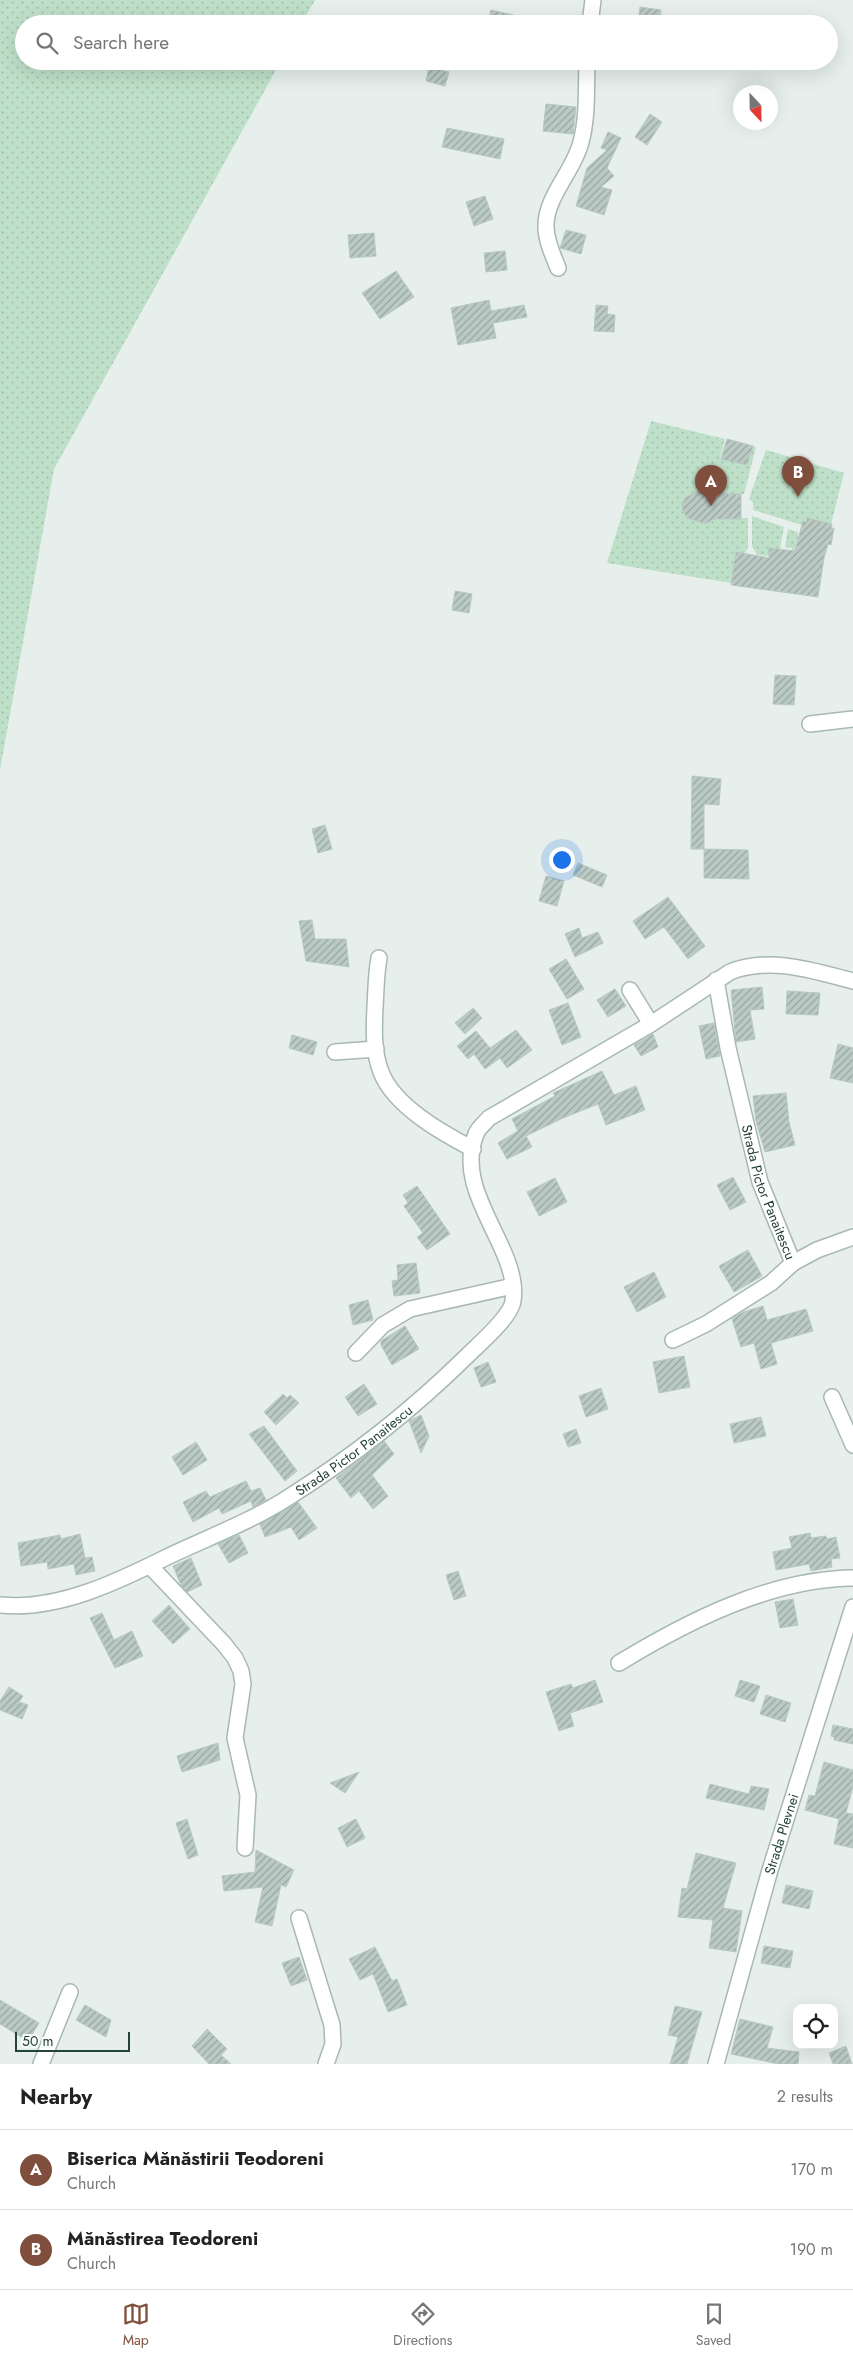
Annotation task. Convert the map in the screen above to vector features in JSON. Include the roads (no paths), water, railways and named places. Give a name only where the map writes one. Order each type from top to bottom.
[{"type":"street","points":[[591,15],[593,0]]},
{"type":"street","points":[[558,268],[549,244],[546,216],[576,159],[582,142],[586,120],[587,70]]},
{"type":"street","points":[[810,724],[853,719]]},
{"type":"street","points":[[379,958],[374,1024],[376,1049],[381,1072],[396,1096],[423,1119],[473,1149]]},
{"type":"street","name":"Strada Pictor Panaitescu","points":[[0,1605],[54,1601],[80,1595],[150,1566],[244,1522],[288,1498],[368,1444],[407,1413],[445,1377],[508,1313],[513,1302],[513,1286],[507,1262],[480,1203],[473,1170],[473,1149],[476,1133],[489,1118],[651,1024],[716,980],[745,966],[792,967],[853,981]]},
{"type":"street","name":"Strada Pictor Panaitescu","points":[[673,1340],[706,1324],[750,1297],[771,1283],[793,1263],[760,1182],[728,1048],[716,980]]},
{"type":"street","points":[[630,990],[651,1024]]},
{"type":"street","points":[[335,1052],[376,1049]]},
{"type":"street","points":[[793,1263],[817,1250],[853,1237]]},
{"type":"street","points":[[356,1353],[383,1325],[410,1309],[513,1286]]},
{"type":"street","points":[[832,1397],[853,1445]]},
{"type":"street","points":[[150,1566],[224,1644],[235,1658],[241,1671],[243,1684],[235,1738],[248,1795],[246,1848]]},
{"type":"street","points":[[619,1663],[691,1621],[723,1608],[760,1595],[801,1585],[836,1578],[853,1578]]},
{"type":"street","name":"Strada Plevnei","points":[[716,2064],[770,1870],[853,1607]]},
{"type":"street","points":[[299,1918],[332,2025],[333,2044],[326,2064]]},
{"type":"street","points":[[41,2064],[70,1992]]},
{"type":"place","name":"Mănăstirea Teodoreni","points":[[798,497]]},
{"type":"place","name":"Biserica Mănăstirii Teodoreni","points":[[711,506]]}]
